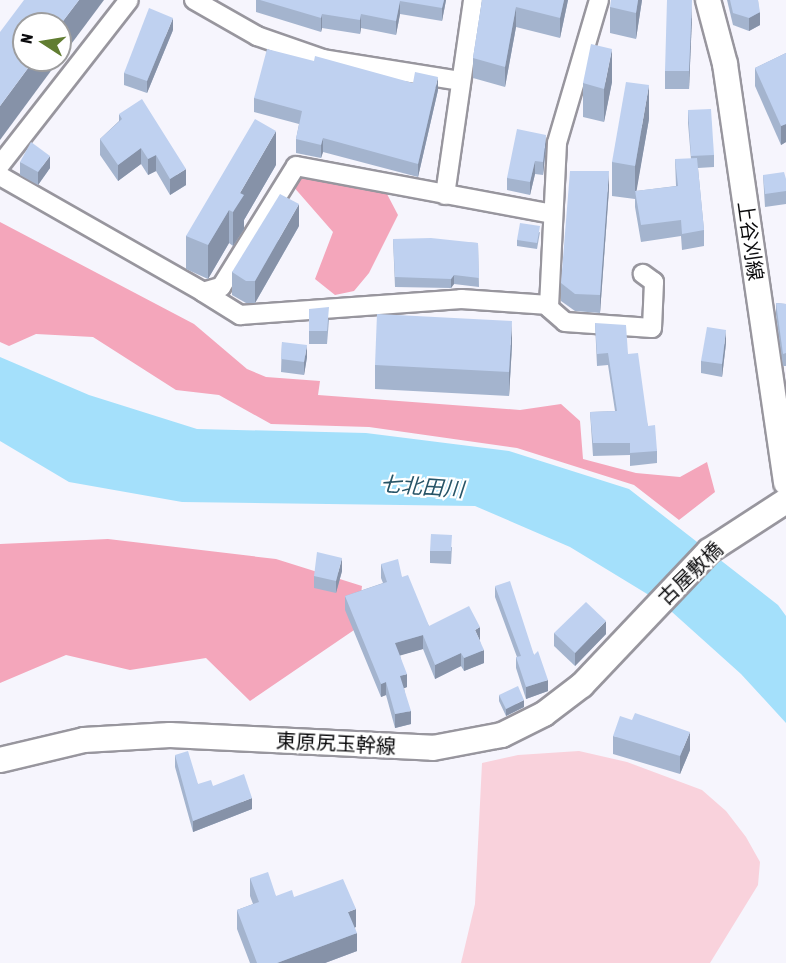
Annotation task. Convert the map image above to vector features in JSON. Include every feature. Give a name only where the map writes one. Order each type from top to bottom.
[{"type":"street","points":[[0,165],[129,0]]},
{"type":"street","points":[[195,0],[257,36],[323,59],[460,81]]},
{"type":"street","points":[[444,195],[473,0]]},
{"type":"street","points":[[549,305],[557,143],[599,0]]},
{"type":"street","name":"上谷刈線","points":[[708,0],[725,64],[786,483]]},
{"type":"street","points":[[203,292],[221,287],[296,166],[553,214]]},
{"type":"street","points":[[0,176],[240,315],[461,300],[549,305],[565,322],[652,328],[654,282],[643,274]]},
{"type":"street","name":"古屋敷橋","points":[[634,630],[709,551],[786,501]]},
{"type":"street","name":"東原尻玉幹線","points":[[0,759],[84,740],[170,735],[433,748],[502,735],[544,714],[582,685],[634,630]]},
{"type":"shaded area","points":[[300,176],[387,194],[398,215],[369,273],[354,291],[335,295],[315,279],[333,232],[292,185]]},
{"type":"shaded area","points":[[0,222],[194,324],[247,369],[266,377],[320,381],[318,395],[520,410],[561,404],[580,421],[583,459],[636,473],[680,477],[707,462],[715,492],[679,520],[634,485],[517,448],[369,427],[271,424],[219,395],[176,390],[93,337],[36,334],[9,346],[0,342]]},
{"type":"shaded area","points":[[108,539],[276,559],[362,586],[357,628],[250,701],[206,658],[130,670],[66,655],[0,683],[0,544]]},
{"type":"shaded area","points":[[579,751],[627,762],[702,790],[726,811],[746,837],[760,862],[758,885],[710,963],[461,963],[475,904],[482,763],[518,755]]},
{"type":"water","name":"七北田川","points":[[0,357],[89,395],[197,429],[366,433],[509,451],[629,489],[778,605],[786,616],[786,723],[741,674],[662,603],[570,547],[475,506],[182,502],[69,482],[0,441]]},
{"type":"building","points":[[24,0],[79,0],[70,12],[15,12]]},
{"type":"building","points":[[260,0],[444,0],[442,8],[400,1],[396,21],[361,14],[360,20],[322,14],[321,18]]},
{"type":"building","points":[[482,0],[564,0],[560,18],[516,7],[505,67],[473,58]]},
{"type":"building","points":[[611,0],[638,0],[636,13],[610,7]]},
{"type":"building","points":[[667,0],[692,0],[689,71],[665,71]]},
{"type":"building","points":[[730,0],[758,0],[760,12],[749,18],[733,13]]},
{"type":"building","points":[[149,8],[173,18],[147,81],[124,73]]},
{"type":"building","points":[[12,16],[12,72],[25,72],[0,106],[0,32]]},
{"type":"building","points":[[591,44],[612,49],[604,89],[583,83]]},
{"type":"building","points":[[267,49],[314,61],[315,56],[413,83],[415,72],[438,77],[418,164],[323,138],[321,145],[296,139],[302,111],[254,98]]},
{"type":"building","points":[[786,53],[786,124],[781,126],[755,68]]},
{"type":"building","points":[[626,82],[649,85],[635,166],[612,162]]},
{"type":"building","points":[[142,99],[186,169],[170,179],[156,155],[148,159],[141,148],[118,165],[100,139],[122,119],[119,114]]},
{"type":"building","points":[[711,109],[714,155],[691,156],[688,110]]},
{"type":"building","points":[[255,119],[276,131],[240,193],[244,195],[233,212],[229,210],[208,245],[186,236]]},
{"type":"building","points":[[517,129],[546,135],[543,162],[535,161],[530,182],[507,178]]},
{"type":"building","points":[[31,142],[50,156],[38,172],[20,162]]},
{"type":"building","points":[[697,158],[704,230],[682,234],[681,220],[641,225],[635,191],[678,186],[675,159]]},
{"type":"building","points":[[570,171],[609,171],[600,295],[575,294],[561,283]]},
{"type":"building","points":[[784,172],[786,191],[765,194],[763,175]]},
{"type":"building","points":[[280,194],[299,204],[255,281],[246,281],[232,272]]},
{"type":"building","points":[[520,223],[540,226],[537,243],[517,240]]},
{"type":"building","points":[[431,238],[478,243],[479,278],[454,275],[451,279],[395,277],[393,239]]},
{"type":"building","points":[[776,303],[786,304],[786,353],[783,354]]},
{"type":"building","points":[[329,307],[327,331],[309,331],[309,309]]},
{"type":"building","points":[[377,314],[512,321],[509,372],[375,365]]},
{"type":"building","points":[[595,323],[626,325],[628,354],[638,353],[648,426],[655,425],[657,451],[630,453],[630,443],[593,443],[590,412],[617,411],[608,353],[597,354]]},
{"type":"building","points":[[707,327],[726,330],[722,364],[701,361]]},
{"type":"building","points":[[282,342],[307,345],[304,362],[281,359]]},
{"type":"building","points":[[431,534],[452,535],[451,551],[430,551]]},
{"type":"building","points":[[317,552],[342,558],[336,581],[314,576]]},
{"type":"building","points":[[398,559],[402,577],[408,575],[429,626],[469,606],[480,627],[475,630],[484,650],[464,658],[461,653],[435,665],[423,635],[395,643],[407,674],[400,676],[411,711],[395,714],[386,682],[381,684],[345,596],[387,582],[381,564]]},
{"type":"building","points":[[510,581],[534,655],[538,651],[548,680],[526,687],[516,657],[521,656],[495,586]]},
{"type":"building","points":[[586,602],[606,621],[575,653],[554,633]]},
{"type":"building","points":[[518,686],[524,700],[506,709],[499,695]]},
{"type":"building","points":[[635,713],[690,732],[680,756],[613,736],[620,716],[632,720]]},
{"type":"building","points":[[188,751],[198,784],[211,780],[213,786],[244,774],[252,798],[193,821],[175,755]]},
{"type":"building","points":[[268,872],[276,896],[292,890],[294,897],[343,879],[356,909],[348,912],[357,933],[277,963],[257,963],[237,910],[259,902],[250,878]]}]
